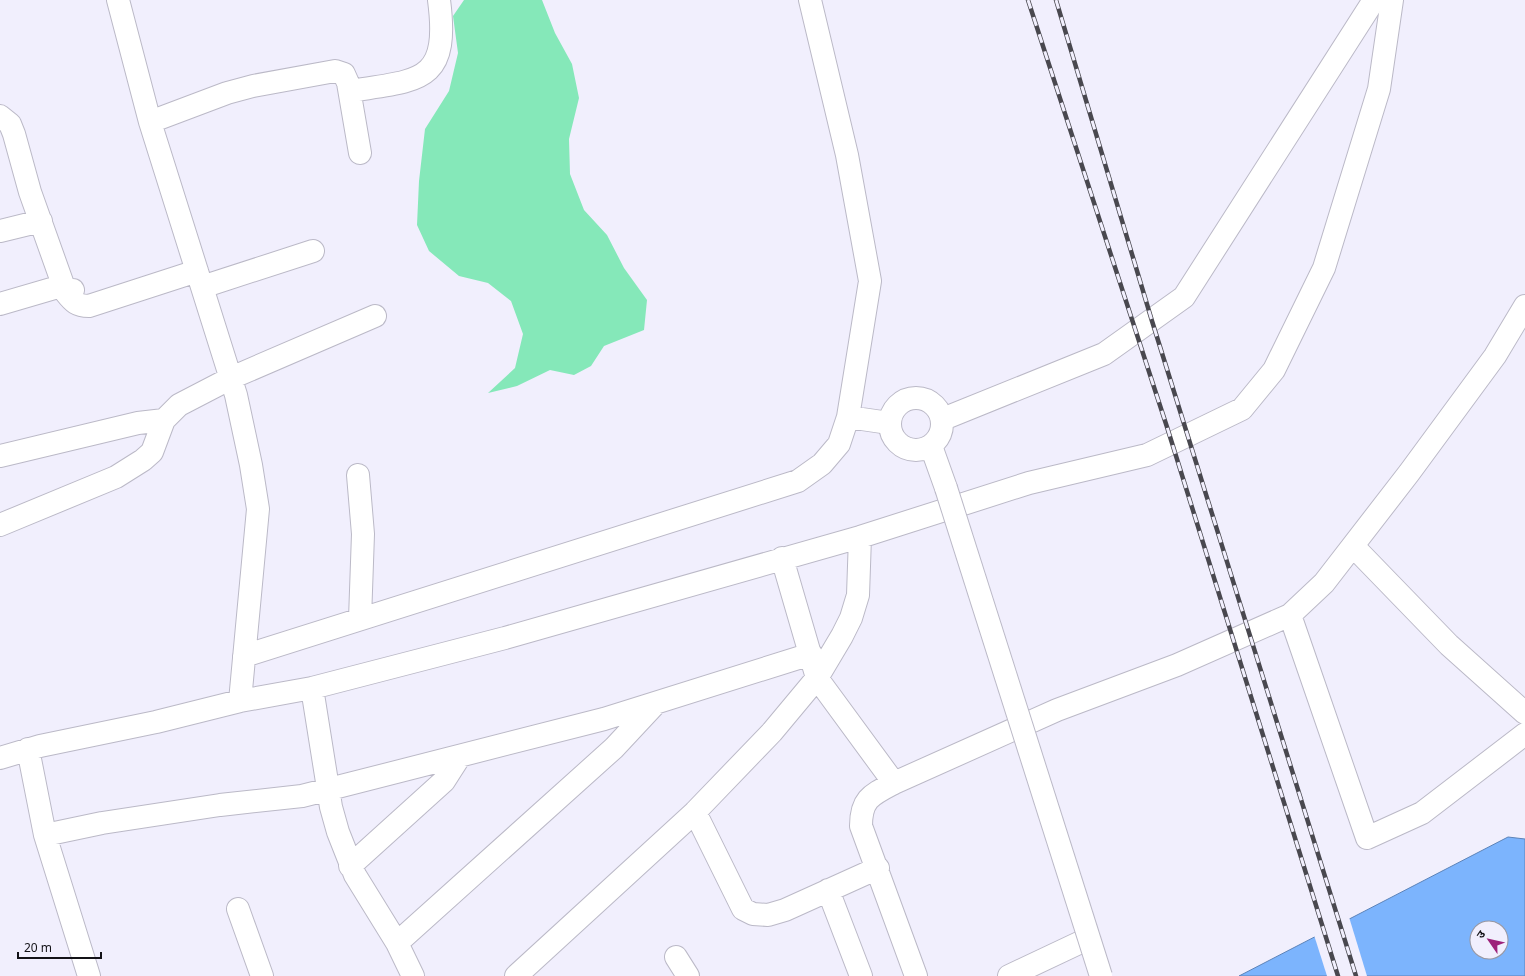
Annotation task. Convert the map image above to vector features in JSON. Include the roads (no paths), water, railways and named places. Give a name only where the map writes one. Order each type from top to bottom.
[{"type":"street","points":[[118,0],[150,122],[231,378],[251,465],[258,509],[240,701]]},
{"type":"street","points":[[350,91],[410,81],[430,68],[438,56],[441,41],[442,23],[439,0]]},
{"type":"street","points":[[244,656],[798,481],[822,464],[839,444],[848,417],[870,281],[847,155],[810,0]]},
{"type":"street","points":[[943,419],[1104,354],[1184,297],[1374,0]]},
{"type":"street","points":[[0,758],[28,749],[156,722],[240,701],[312,688],[505,638],[860,537],[1029,483],[1147,455],[1242,410],[1274,370],[1324,268],[1379,89],[1392,0]]},
{"type":"street","points":[[150,122],[227,93],[253,86],[335,71],[344,74],[347,78],[360,153]]},
{"type":"street","points":[[0,116],[10,124],[30,192],[41,221],[73,290],[72,301],[80,306],[89,306],[313,252]]},
{"type":"street","points":[[0,231],[41,221]]},
{"type":"street","points":[[0,304],[62,286],[73,290]]},
{"type":"street","points":[[916,976],[878,868],[861,826],[861,812],[865,803],[873,794],[894,783],[1057,710],[1177,665],[1290,615],[1324,583],[1409,473],[1495,356],[1525,306]]},
{"type":"street","points":[[0,525],[116,477],[143,460],[152,452],[164,420],[179,405],[231,378],[375,316]]},
{"type":"street","points":[[914,397],[924,399],[932,403],[939,410],[943,419],[940,434],[931,446],[920,451],[909,450],[898,444],[891,434],[890,423],[892,413],[897,406],[905,400],[914,397]]},
{"type":"street","points":[[848,417],[890,423]]},
{"type":"street","points":[[0,456],[138,423],[164,420]]},
{"type":"street","points":[[931,446],[946,488],[1101,976]]},
{"type":"street","points":[[358,475],[363,534],[360,619]]},
{"type":"street","points":[[516,976],[695,812],[772,732],[817,678],[842,636],[858,595],[860,537]]},
{"type":"street","points":[[1353,546],[1449,645],[1525,714]]},
{"type":"street","points":[[782,558],[817,678],[894,783]]},
{"type":"street","points":[[1290,615],[1367,838],[1422,814],[1525,734]]},
{"type":"street","points":[[45,835],[102,823],[220,805],[302,796],[604,719],[656,704],[811,654]]},
{"type":"street","points":[[312,688],[332,807],[338,832],[354,875],[397,943],[413,976]]},
{"type":"street","points":[[397,943],[614,748],[656,704]]},
{"type":"street","points":[[1016,729],[1091,976]]},
{"type":"street","points":[[28,749],[45,835],[89,976]]},
{"type":"street","points":[[350,866],[444,781],[460,756]]},
{"type":"street","points":[[695,812],[743,909],[753,914],[768,915],[785,910],[878,868]]},
{"type":"street","points":[[828,890],[861,976]]},
{"type":"street","points":[[238,909],[262,976]]},
{"type":"street","points":[[1009,976],[1081,942]]},
{"type":"street","points":[[676,957],[688,976]]},
{"type":"water","points":[[1508,837],[1525,839],[1525,976],[1239,976]]},
{"type":"railway","points":[[1028,0],[1167,427],[1338,976]]},
{"type":"railway","points":[[1056,0],[1152,321],[1356,976]]}]
